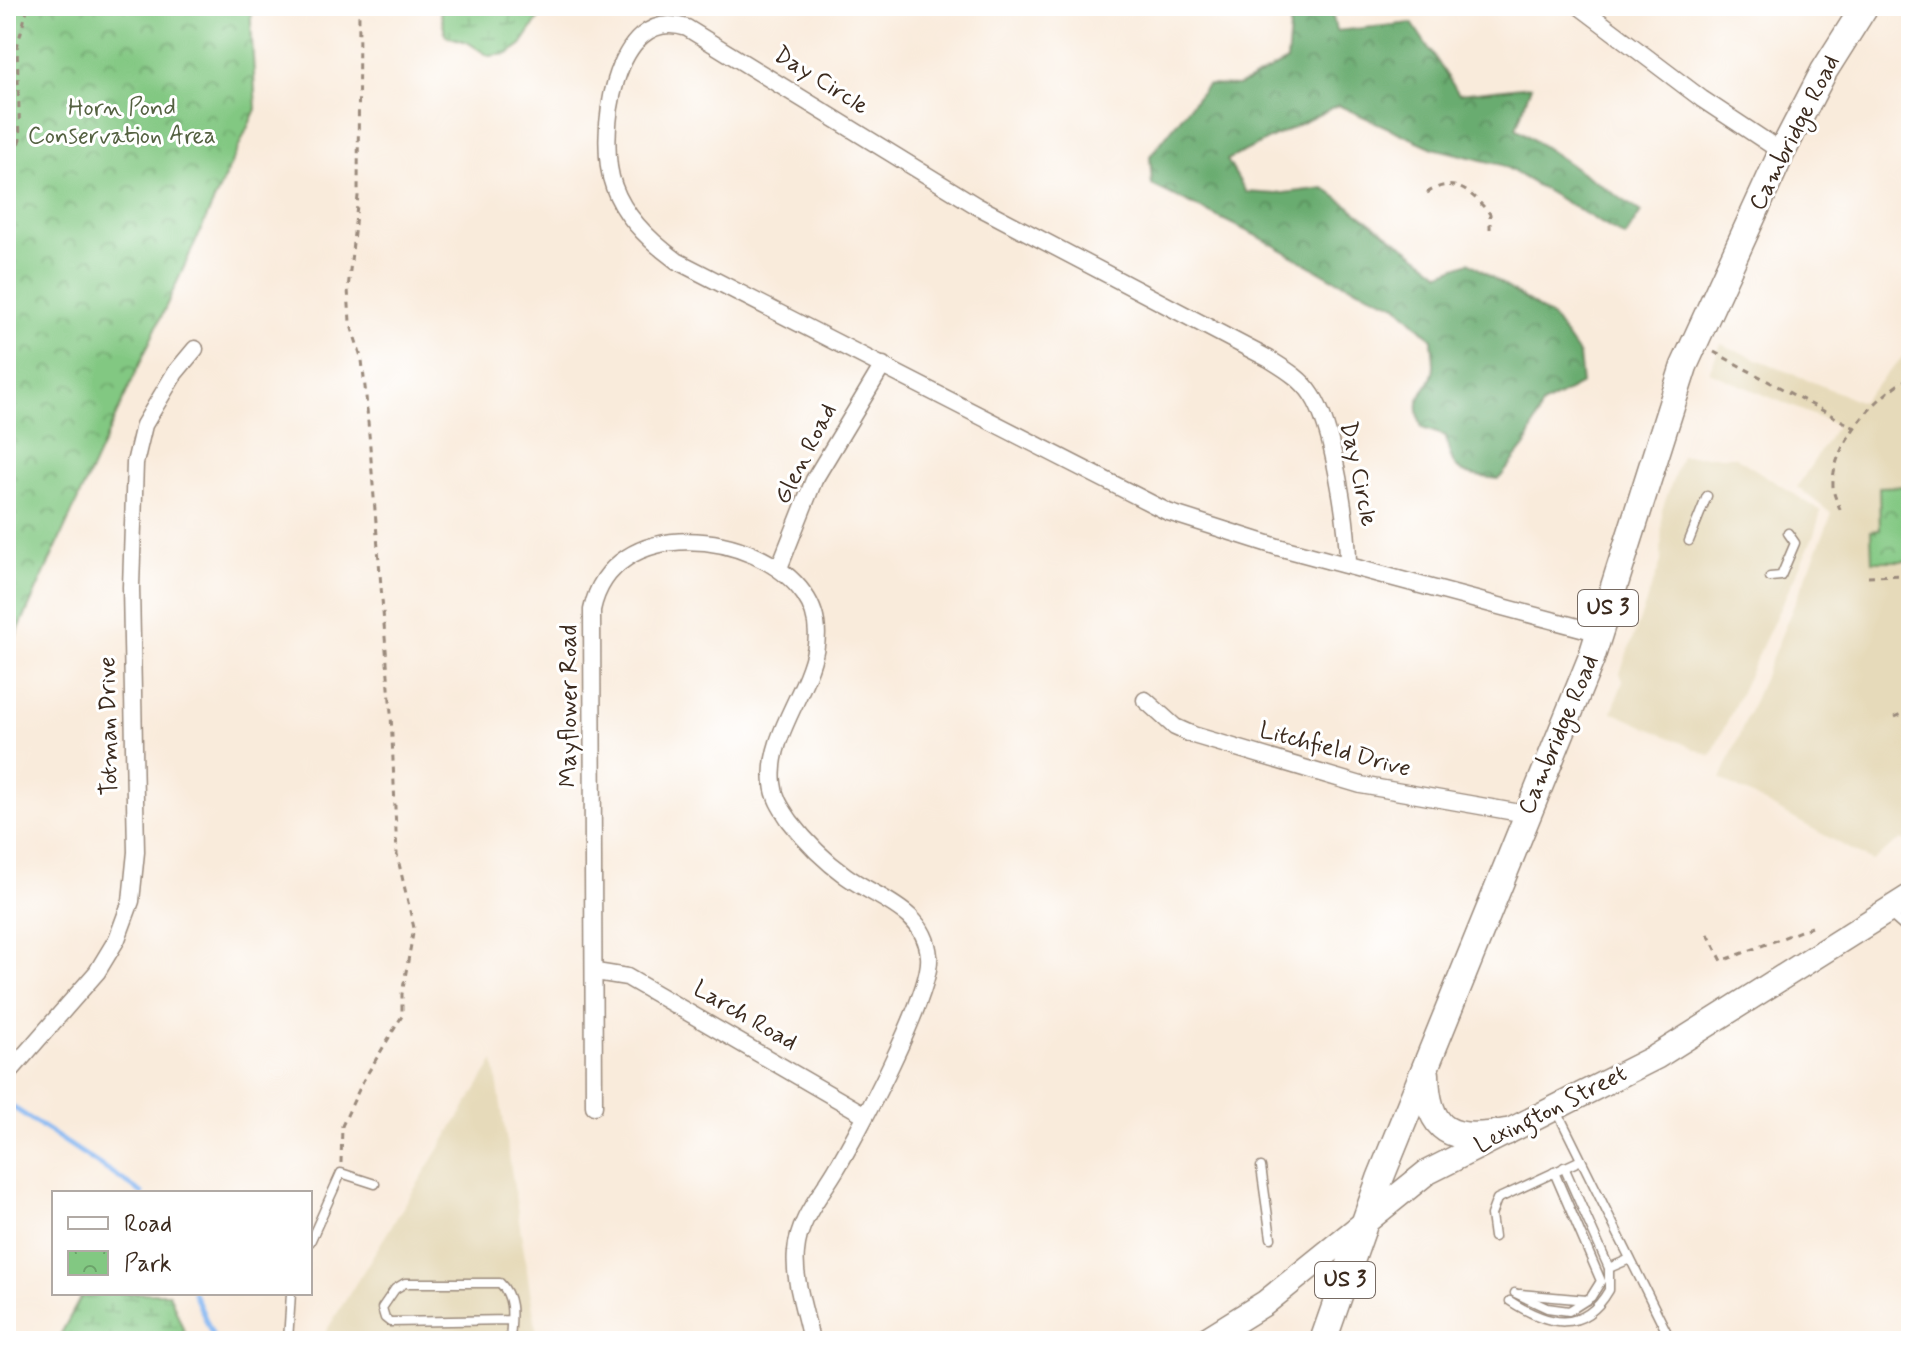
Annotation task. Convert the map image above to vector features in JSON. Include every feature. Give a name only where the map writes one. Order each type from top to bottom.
[{"type":"highway","name":"Cambridge Road","points":[[1323,1341],[1366,1218],[1600,633],[1684,366],[1782,152],[1824,71],[1865,6]]},
{"type":"highway","points":[[1426,1065],[1429,1106],[1444,1128],[1470,1138],[1506,1132]]},
{"type":"main road","name":"Lexington Street","points":[[1204,1341],[1265,1303],[1366,1218],[1426,1173],[1689,1038],[1911,896]]},
{"type":"street","points":[[1579,6],[1702,99],[1782,152]]},
{"type":"street","name":"Day Circle","points":[[1348,564],[1347,530],[1322,415],[1312,394],[1296,377],[1269,359],[977,206],[716,43],[679,25],[650,27],[626,56],[608,125],[610,173],[631,217],[649,239],[696,272],[1168,512],[1264,543],[1600,633]]},
{"type":"street","name":"Totman Drive","points":[[6,1076],[97,972],[117,939],[131,901],[136,832],[131,587],[135,463],[144,425],[175,373],[195,349]]},
{"type":"street","name":"Glen Road","points":[[779,568],[814,480],[883,365]]},
{"type":"street","name":"Mayflower Road","points":[[594,1106],[596,972],[591,622],[594,600],[622,562],[662,544],[707,542],[779,568],[809,601],[818,634],[808,672],[776,749],[772,782],[777,800],[804,839],[825,860],[915,921],[926,936],[929,954],[924,985],[865,1115],[807,1215],[798,1240],[796,1267],[811,1341]]},
{"type":"street","name":"Litchfield Drive","points":[[1145,700],[1179,729],[1208,740],[1361,785],[1526,814]]},
{"type":"street","name":"Larch Road","points":[[596,972],[627,977],[865,1115]]},
{"type":"lane","points":[[1689,541],[1707,496]]},
{"type":"lane","points":[[1770,577],[1781,576],[1795,543],[1788,533]]},
{"type":"lane","points":[[1886,911],[1911,933]]},
{"type":"lane","points":[[1555,1108],[1671,1341]]},
{"type":"lane","points":[[1494,1237],[1491,1215],[1497,1199],[1581,1160]]},
{"type":"lane","points":[[1261,1167],[1271,1238]]},
{"type":"lane","points":[[1513,1297],[1532,1315],[1552,1322],[1568,1323],[1583,1317],[1604,1299],[1609,1290],[1609,1268],[1564,1167]]},
{"type":"lane","points":[[1513,1297],[1569,1311],[1598,1289],[1599,1271],[1554,1172]]},
{"type":"lane","points":[[312,1238],[341,1173],[375,1184]]},
{"type":"lane","points":[[1609,1268],[1630,1259]]},
{"type":"lane","points":[[510,1341],[511,1320],[508,1291],[500,1283],[405,1283],[395,1289],[382,1308],[390,1322],[511,1320]]},
{"type":"lane","points":[[288,1341],[291,1295]]},
{"type":"lane","points":[[1513,1297],[1587,1300]]},
{"type":"path","points":[[6,164],[20,142],[17,47],[28,6]]},
{"type":"path","points":[[341,1173],[342,1126],[374,1060],[402,1016],[402,994],[414,928],[397,855],[391,713],[366,396],[362,360],[350,322],[348,289],[358,196],[359,6]]},
{"type":"path","points":[[1427,193],[1443,186],[1462,187],[1490,214],[1490,230]]},
{"type":"path","points":[[1708,348],[1855,428]]},
{"type":"path","points":[[1840,510],[1833,477],[1855,428],[1881,396],[1911,377]]},
{"type":"path","points":[[1868,576],[1911,575]]},
{"type":"path","points":[[1895,717],[1911,710]]},
{"type":"path","points":[[1708,934],[1722,961],[1811,927]]},
{"type":"shaded area","points":[[1721,344],[1861,402],[1911,348],[1911,845],[1902,839],[1872,861],[1721,779],[1832,514],[1797,487],[1837,425],[1709,372]]},
{"type":"shaded area","points":[[1681,456],[1734,456],[1821,511],[1814,535],[1711,756],[1612,712],[1623,681],[1620,673],[1661,562],[1662,510]]},
{"type":"shaded area","points":[[494,1061],[538,1341],[320,1341]]},
{"type":"green space","name":"Horn Pond Conservation Area","points":[[6,6],[250,6],[256,109],[6,657]]},
{"type":"green space","points":[[439,6],[547,6],[520,46],[508,54],[489,56],[467,42],[446,36]]},
{"type":"green space","points":[[1292,6],[1331,6],[1336,31],[1412,23],[1459,94],[1531,86],[1516,128],[1641,212],[1625,237],[1502,165],[1433,148],[1338,105],[1227,160],[1246,192],[1276,194],[1324,188],[1441,273],[1469,262],[1553,318],[1579,355],[1582,384],[1542,405],[1526,445],[1499,479],[1461,471],[1452,459],[1446,436],[1422,428],[1418,401],[1434,369],[1432,339],[1397,305],[1332,278],[1259,237],[1152,185],[1150,156],[1207,85],[1238,86],[1287,61]]},
{"type":"green space","points":[[1908,486],[1911,561],[1872,561],[1871,531],[1880,530],[1879,487]]},
{"type":"green space","points":[[82,1295],[170,1295],[188,1341],[57,1341]]},
{"type":"waterway","points":[[8,1104],[139,1191]]},
{"type":"waterway","points":[[195,1295],[212,1334]]}]
